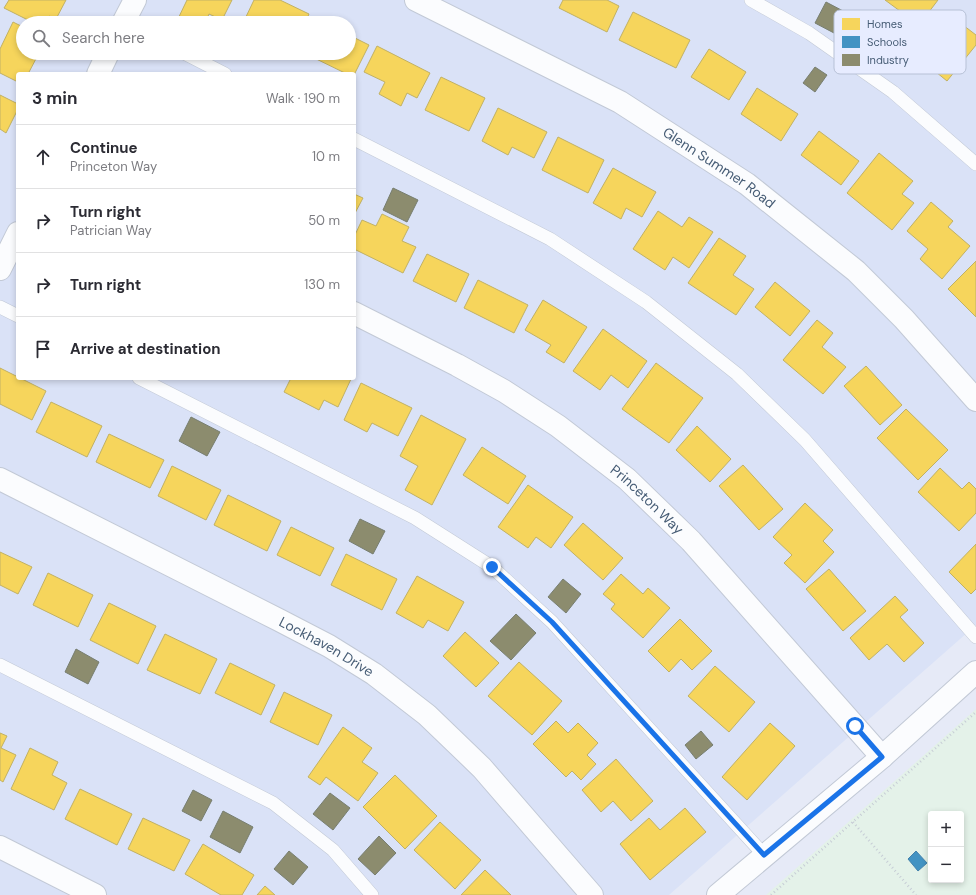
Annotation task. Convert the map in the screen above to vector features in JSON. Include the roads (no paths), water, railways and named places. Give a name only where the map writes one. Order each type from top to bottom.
[{"type":"street","points":[[127,16],[135,0]]},
{"type":"street","name":"Glenn Summer Road","points":[[416,0],[620,102],[746,184],[856,271],[904,319],[976,400]]},
{"type":"street","points":[[99,72],[105,60]]},
{"type":"street","points":[[0,269],[16,237]]},
{"type":"street","name":"Princeton Way","points":[[356,314],[457,365],[504,391],[558,426],[628,478],[691,541],[882,757]]},
{"type":"street","name":"Lockhaven Drive","points":[[0,479],[329,646],[374,674],[427,714],[482,768],[592,895]]},
{"type":"street","points":[[718,895],[882,757],[976,672]]},
{"type":"street","points":[[0,847],[95,895]]},
{"type":"lane","points":[[751,0],[810,34],[834,51]]},
{"type":"lane","points":[[198,60],[221,72]]},
{"type":"lane","points":[[867,74],[893,92],[976,164]]},
{"type":"lane","points":[[356,140],[550,239],[646,302],[737,374],[805,440],[976,637]]},
{"type":"lane","points":[[0,307],[16,315]]},
{"type":"lane","points":[[143,380],[415,518],[492,567],[552,622],[764,855]]},
{"type":"lane","points":[[0,665],[273,803],[333,850],[372,895]]}]
